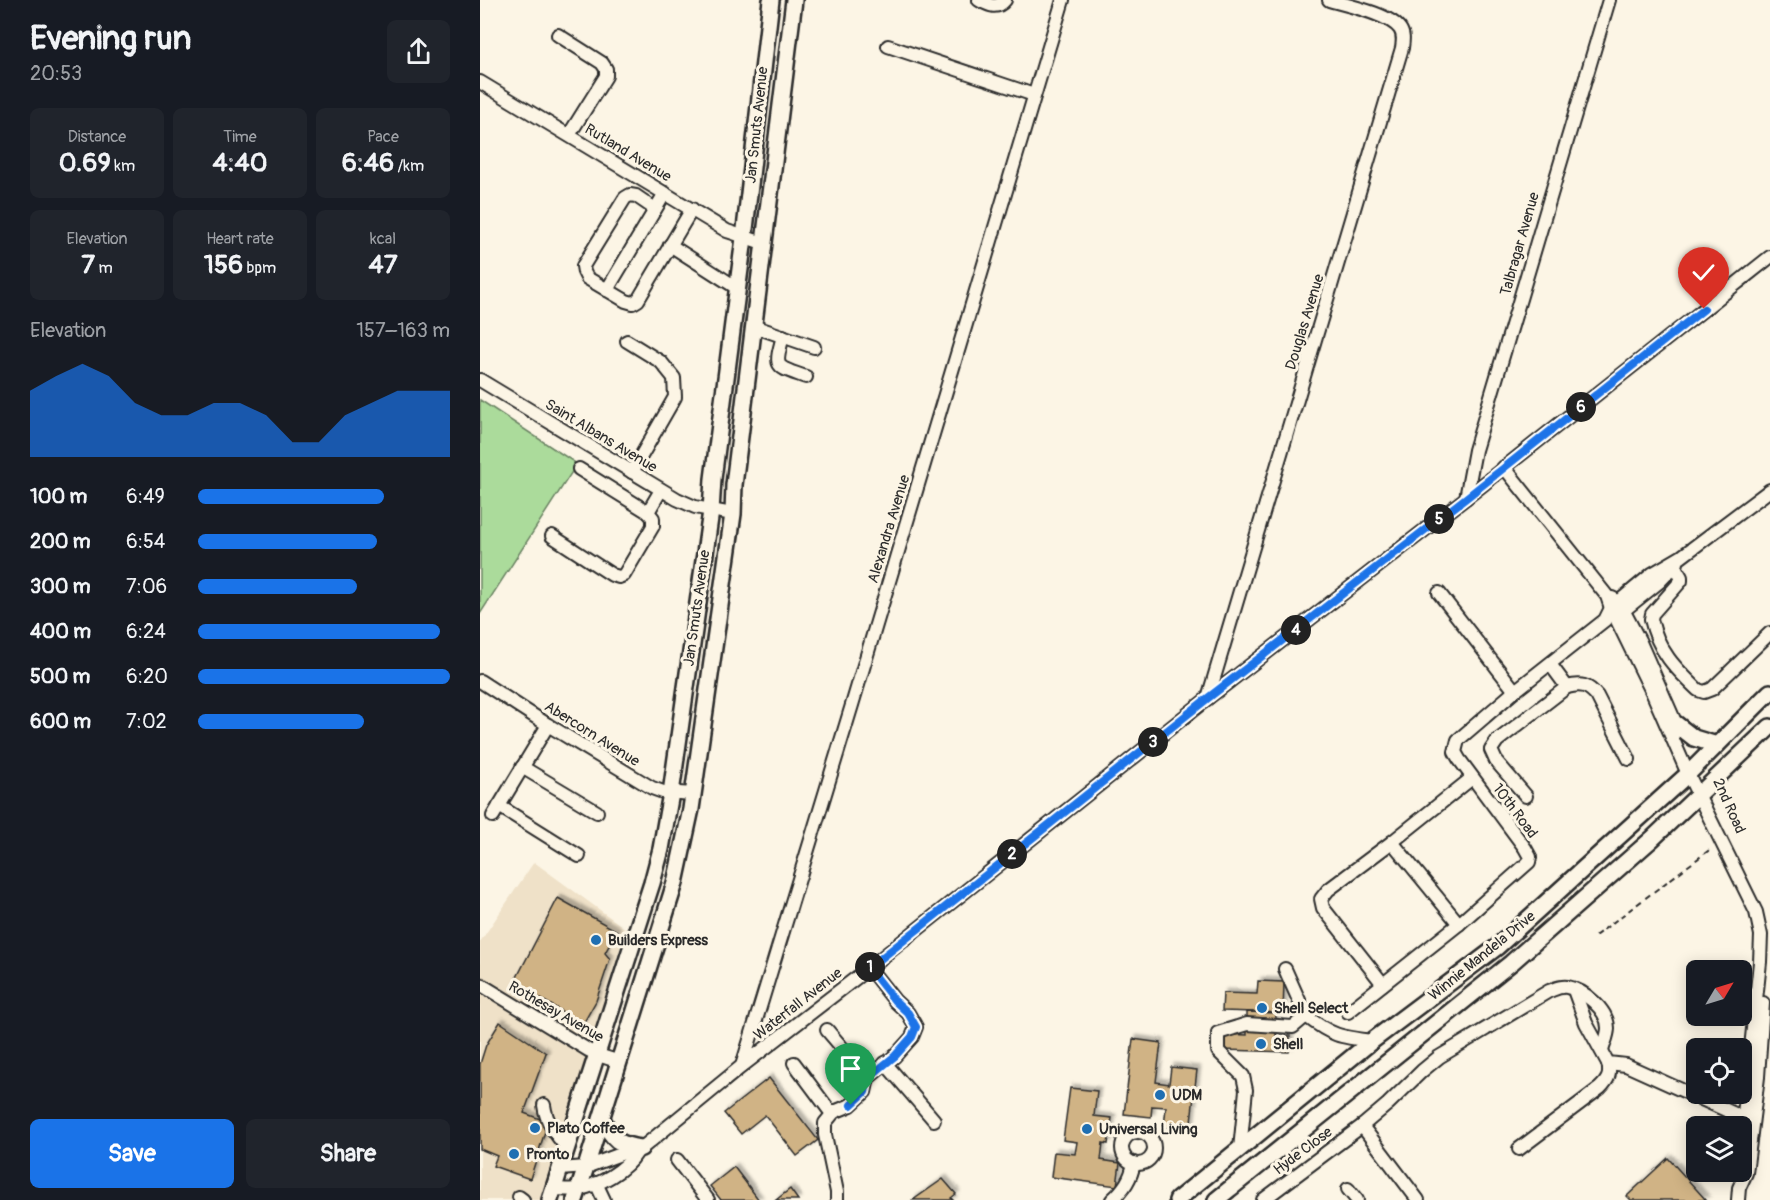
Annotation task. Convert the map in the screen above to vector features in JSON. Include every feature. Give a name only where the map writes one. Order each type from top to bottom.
[{"type":"main road","name":"Jan Smuts Avenue","points":[[552,1195],[598,1055],[661,849],[711,511],[714,468],[744,238],[771,0]]},
{"type":"main road","name":"Jan Smuts Avenue","points":[[576,1195],[675,883],[694,794],[733,514],[734,485],[794,0]]},
{"type":"main road","name":"Winnie Mandela Drive","points":[[1177,1200],[1372,1041],[1497,947],[1691,770],[1770,692]]},
{"type":"main road","points":[[1676,724],[1694,738],[1717,745]]},
{"type":"main road","name":"Winnie Mandela Drive","points":[[1216,1200],[1510,963],[1652,839],[1770,727]]},
{"type":"main road","points":[[602,1119],[620,1144],[639,1150]]},
{"type":"street","points":[[980,0],[988,5],[996,6],[1005,0]]},
{"type":"street","name":"Alexandra Avenue","points":[[742,1066],[1062,0]]},
{"type":"street","name":"Douglas Avenue","points":[[1208,698],[1402,48],[1402,33],[1395,24],[1374,14],[1329,0]]},
{"type":"street","name":"Talbragar Avenue","points":[[1466,498],[1475,450],[1609,0]]},
{"type":"street","points":[[558,35],[602,63],[606,69],[606,76],[569,135]]},
{"type":"street","points":[[888,46],[1034,95]]},
{"type":"street","name":"Rutland Avenue","points":[[480,82],[727,231],[763,243]]},
{"type":"street","points":[[607,290],[665,193]]},
{"type":"street","points":[[655,209],[636,196],[630,195],[625,198],[583,266],[587,278],[626,301],[633,303],[638,300],[692,209]]},
{"type":"street","points":[[670,246],[737,288]]},
{"type":"street","name":"Waterfall Avenue","points":[[552,1195],[576,1195],[621,1169],[639,1150],[742,1066],[1770,257]]},
{"type":"street","points":[[753,326],[814,348]]},
{"type":"street","points":[[783,336],[777,360],[778,365],[782,369],[806,377]]},
{"type":"street","points":[[627,341],[662,362],[674,378],[675,397],[632,472]]},
{"type":"street","name":"Saint Albans Avenue","points":[[480,380],[686,504],[733,514]]},
{"type":"street","name":"2nd Road","points":[[1504,467],[1639,640],[1676,724],[1691,770]]},
{"type":"street","points":[[552,536],[612,575],[619,576],[624,575],[652,526],[653,518],[648,512],[579,469]]},
{"type":"street","points":[[648,512],[661,490]]},
{"type":"street","name":"10th Road","points":[[1348,1012],[1459,924],[1526,866],[1530,857],[1455,752],[1458,740],[1660,568],[1678,561],[1770,490]]},
{"type":"street","points":[[1678,561],[1681,581],[1652,614],[1651,619],[1667,658],[1698,690],[1704,692],[1712,689],[1770,633]]},
{"type":"street","points":[[1439,593],[1515,692]]},
{"type":"street","name":"2nd Road","points":[[1614,609],[1762,912],[1767,929],[1758,1077],[1749,1116]]},
{"type":"street","points":[[1550,664],[1568,687]]},
{"type":"street","name":"Abercorn Avenue","points":[[480,681],[652,788],[671,793],[694,794]]},
{"type":"street","points":[[1526,796],[1496,761],[1491,750],[1497,741],[1568,687],[1584,685],[1597,696],[1629,759]]},
{"type":"street","points":[[548,725],[496,811],[579,856]]},
{"type":"street","points":[[522,767],[597,812]]},
{"type":"street","points":[[1383,984],[1323,908],[1321,899],[1328,891],[1472,778]]},
{"type":"street","name":"2nd Road","points":[[1702,792],[1721,841],[1756,912],[1761,935],[1748,1116]]},
{"type":"street","points":[[1392,842],[1459,924]]},
{"type":"street","points":[[837,1200],[825,1135],[825,1123],[834,1112],[851,1105],[865,1092],[868,1078],[912,1037],[916,1027],[908,1013],[895,1001],[869,968]]},
{"type":"street","points":[[1285,969],[1306,1016],[1322,1028],[1340,1037],[1372,1041]]},
{"type":"street","name":"Rothesay Avenue","points":[[480,984],[598,1055],[620,1062]]},
{"type":"street","name":"Hyde Close","points":[[1263,1200],[1362,1126],[1439,1057],[1549,991],[1564,987],[1574,990]]},
{"type":"street","points":[[1574,990],[1594,1002],[1605,1016],[1608,1029],[1602,1051]]},
{"type":"street","points":[[1519,1149],[1600,1088],[1610,1073],[1608,1063],[1586,1023],[1574,990]]},
{"type":"street","points":[[1240,1149],[1244,1116],[1243,1076],[1218,1051],[1218,1033],[1247,1023],[1293,1028],[1306,1016]]},
{"type":"street","points":[[827,1030],[868,1078]]},
{"type":"street","points":[[1608,1063],[1626,1065],[1739,1116]]},
{"type":"street","points":[[794,1064],[828,1110],[834,1112]]},
{"type":"street","points":[[885,1064],[934,1120]]},
{"type":"street","points":[[544,1105],[544,1113],[567,1148]]},
{"type":"street","points":[[1362,1126],[1418,1200]]},
{"type":"street","name":"Waterfall Avenue","points":[[560,1169],[586,1167],[629,1151],[639,1150]]},
{"type":"street","points":[[676,1160],[708,1200]]},
{"type":"street","points":[[1112,1200],[1129,1181],[1134,1163]]},
{"type":"street","points":[[596,1183],[604,1200]]},
{"type":"street","points":[[1348,1189],[1357,1200]]},
{"type":"path","points":[[1595,936],[1721,841]]},
{"type":"shaded area","points":[[534,862],[626,929],[540,1200],[480,1200],[480,942]]},
{"type":"green space","points":[[480,400],[577,464],[480,614]]},
{"type":"building","points":[[558,898],[617,931],[605,953],[610,959],[596,1001],[583,1024],[514,983]]},
{"type":"building","points":[[1258,981],[1284,982],[1283,1013],[1222,1011],[1223,993],[1257,994]]},
{"type":"building","points":[[1247,1012],[1276,1013],[1276,1036],[1290,1036],[1289,1052],[1222,1050],[1223,1034],[1247,1035]]},
{"type":"building","points":[[500,1022],[546,1053],[524,1113],[548,1122],[530,1179],[493,1166],[497,1156],[480,1149],[480,1064],[486,1045]]},
{"type":"building","name":"UDM","points":[[1133,1039],[1161,1043],[1156,1082],[1169,1084],[1171,1067],[1197,1070],[1190,1130],[1164,1127],[1166,1107],[1152,1106],[1151,1117],[1124,1114]]},
{"type":"building","points":[[769,1078],[818,1140],[797,1156],[765,1115],[741,1134],[724,1113]]},
{"type":"building","name":"Universal Living","points":[[1070,1088],[1097,1091],[1094,1116],[1112,1118],[1108,1144],[1103,1143],[1101,1160],[1120,1163],[1117,1186],[1051,1177],[1054,1152],[1075,1154],[1077,1142],[1063,1140]]},
{"type":"building","points":[[1668,1158],[1686,1178],[1686,1182],[1690,1182],[1706,1200],[1631,1200],[1627,1196]]},
{"type":"building","points":[[734,1167],[759,1200],[721,1200],[710,1186]]},
{"type":"building","points":[[943,1179],[956,1194],[951,1198],[953,1200],[913,1200]]},
{"type":"building","points":[[790,1189],[798,1200],[776,1200]]},
{"type":"place","name":"Builders Express","points":[[596,940]]},
{"type":"place","name":"Shell Select","points":[[1262,1008]]},
{"type":"place","name":"Shell","points":[[1261,1044]]},
{"type":"place","name":"UDM","points":[[1160,1095]]},
{"type":"place","name":"Plato Coffee","points":[[535,1128]]},
{"type":"place","name":"Universal Living","points":[[1087,1129]]},
{"type":"place","name":"Pronto","points":[[514,1154]]},
{"type":"route","points":[[851,1105],[865,1092],[868,1078],[895,1056],[912,1037],[916,1027],[908,1013],[895,1001],[869,968],[1208,698],[1466,498],[1704,309]]}]
